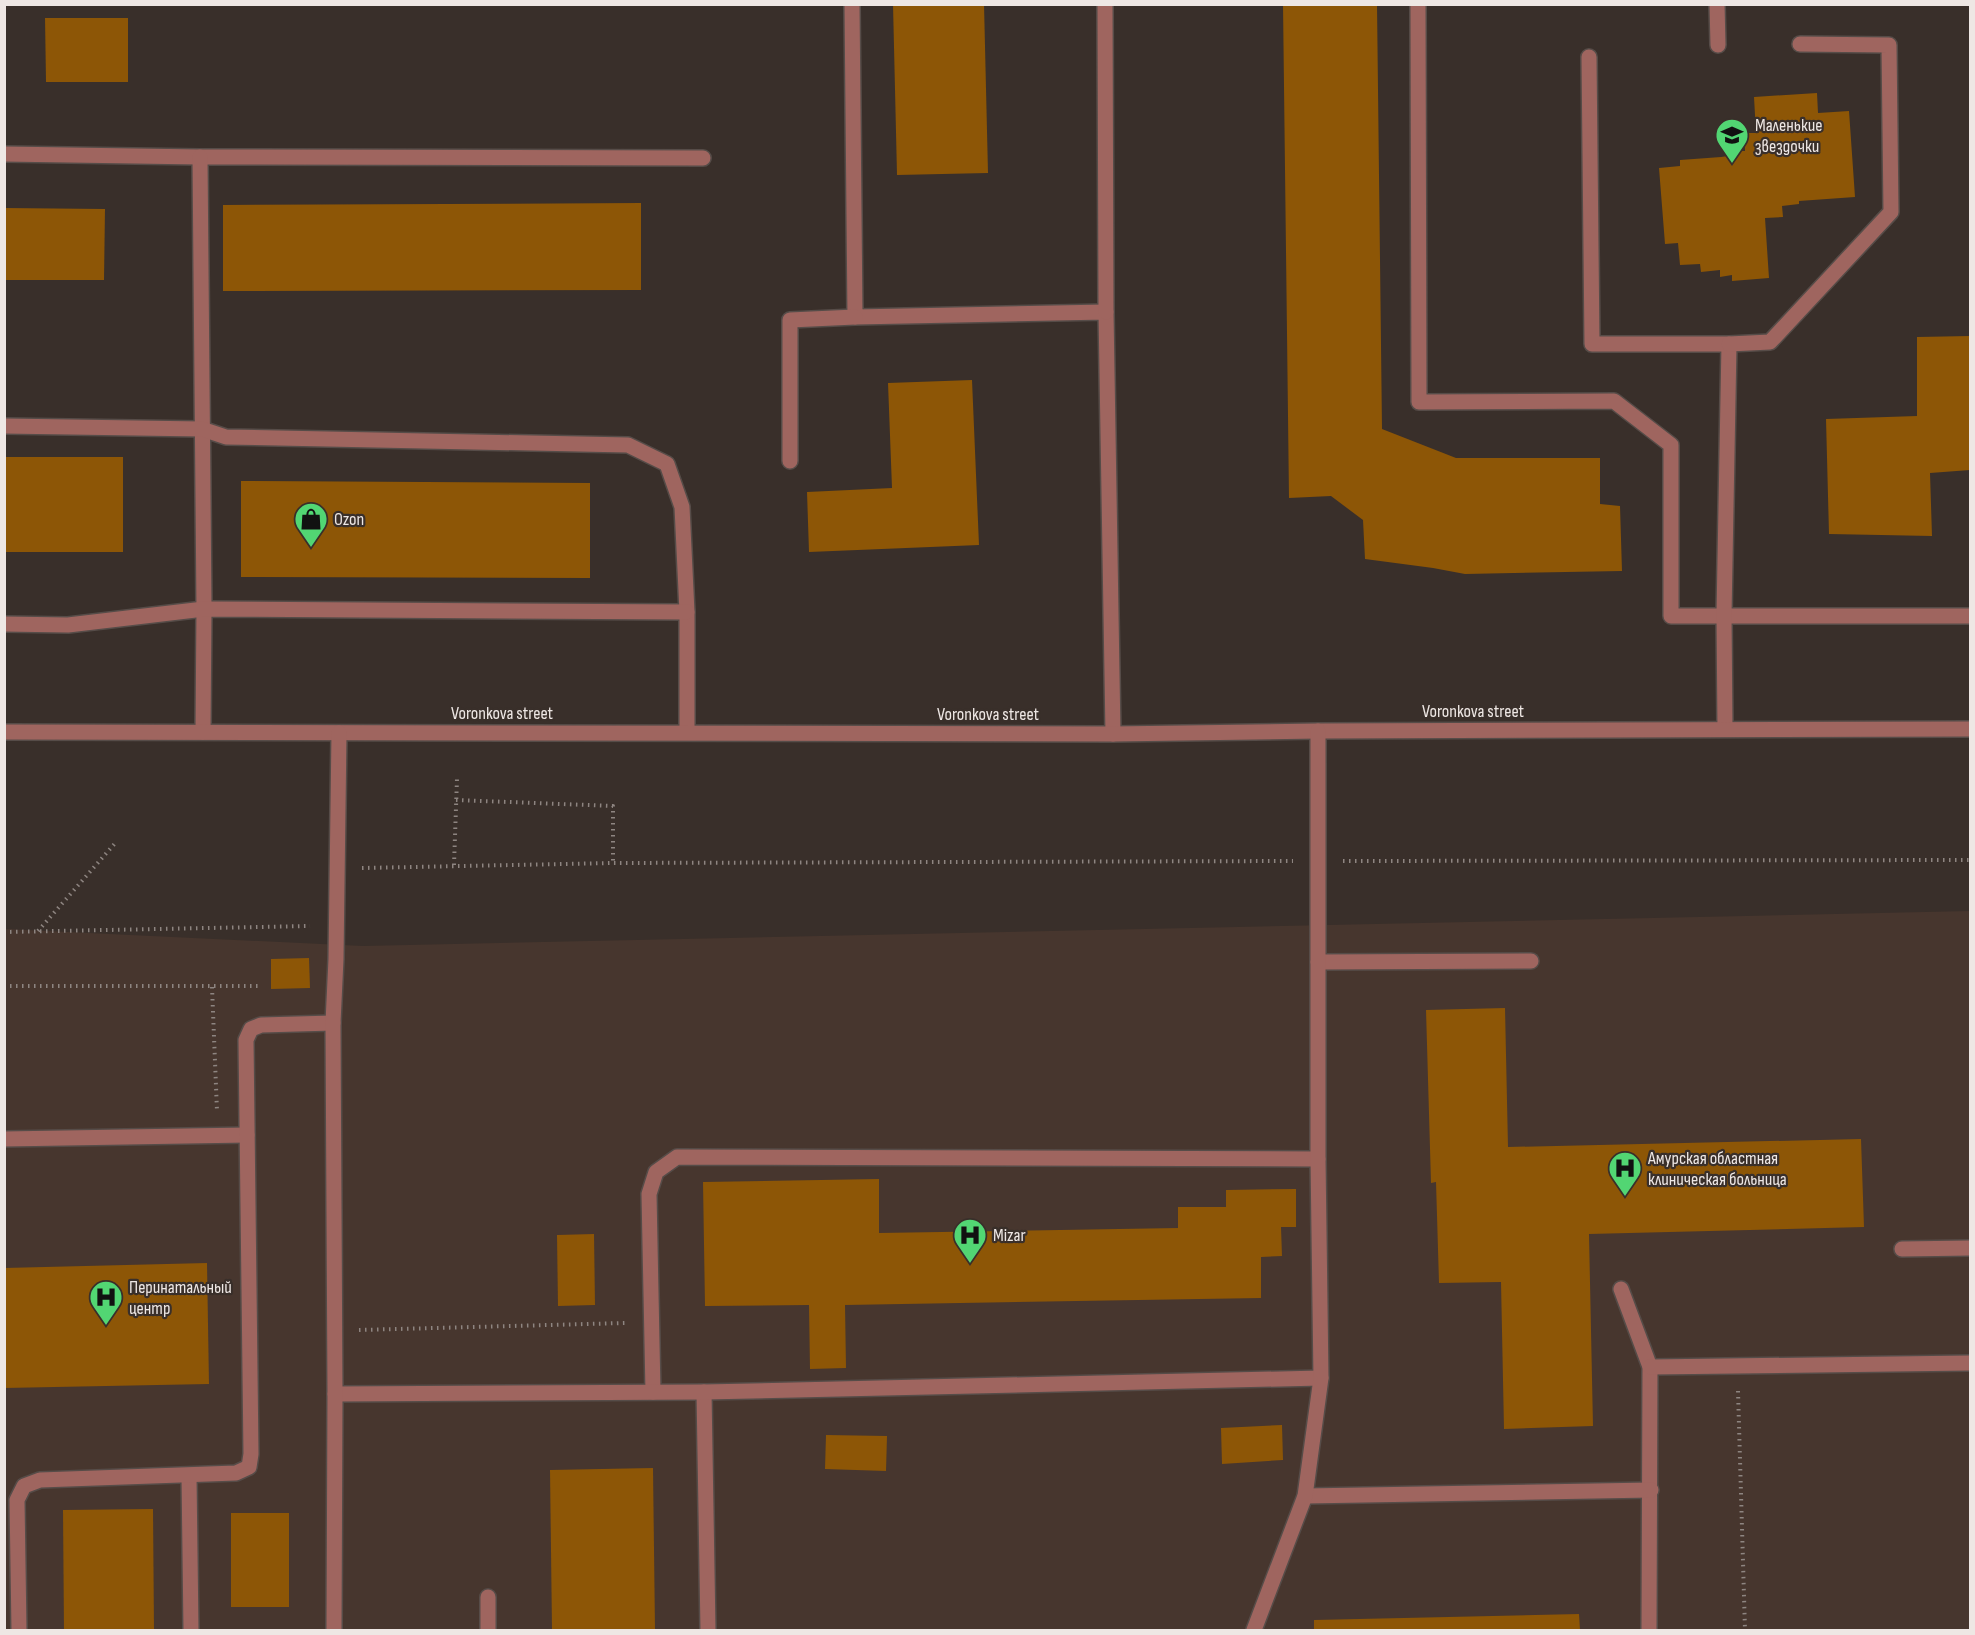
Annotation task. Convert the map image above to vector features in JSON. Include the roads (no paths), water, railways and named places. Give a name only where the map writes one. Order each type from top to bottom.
[{"type":"street","points":[[852,4],[855,317]]},
{"type":"street","points":[[1105,4],[1106,312],[1113,734]]},
{"type":"street","points":[[1418,4],[1419,402],[1614,401],[1671,445],[1671,616],[1971,616]]},
{"type":"street","points":[[1717,4],[1718,45]]},
{"type":"street","points":[[1590,57],[1592,344],[1770,342],[1891,212],[1889,45],[1800,44]]},
{"type":"street","points":[[4,154],[200,157],[703,158]]},
{"type":"street","points":[[200,157],[203,732]]},
{"type":"street","points":[[790,461],[790,320],[1106,312]]},
{"type":"street","points":[[1725,729],[1724,615],[1729,344]]},
{"type":"street","points":[[4,426],[202,429],[226,437],[628,445],[667,464],[682,507],[687,612],[687,732]]},
{"type":"street","points":[[4,624],[68,625],[204,609],[687,612]]},
{"type":"street","name":"Voronkova street","points":[[4,732],[1113,734],[1318,731],[1971,729]]},
{"type":"street","points":[[1254,1630],[1305,1496],[1322,1378],[1318,1159],[1318,731]]},
{"type":"street","points":[[334,1630],[333,1023],[337,925],[339,733]]},
{"type":"street","points":[[1317,962],[1531,961]]},
{"type":"street","points":[[19,1630],[17,1500],[24,1486],[40,1480],[236,1473],[249,1467],[251,1454],[246,1040],[250,1029],[261,1025],[333,1023]]},
{"type":"street","points":[[4,1139],[247,1135]]},
{"type":"street","points":[[653,1392],[649,1194],[656,1172],[677,1157],[1318,1159]]},
{"type":"street","points":[[1902,1249],[1971,1248]]},
{"type":"street","points":[[1621,1289],[1650,1367],[1649,1630]]},
{"type":"street","points":[[1650,1367],[1971,1363]]},
{"type":"street","points":[[335,1394],[704,1392],[1322,1378]]},
{"type":"street","points":[[704,1392],[708,1630]]},
{"type":"street","points":[[189,1476],[191,1630]]},
{"type":"street","points":[[1305,1496],[1651,1490]]},
{"type":"street","points":[[488,1597],[488,1630]]},
{"type":"place","name":"Маленькие звездочки","points":[[1732,164]]},
{"type":"place","name":"Ozon","points":[[311,548]]},
{"type":"place","name":"Амурская областная клиническая больница","points":[[1625,1197]]},
{"type":"place","name":"Mizar","points":[[970,1264]]},
{"type":"place","name":"Перинатальный центр","points":[[106,1326]]}]
